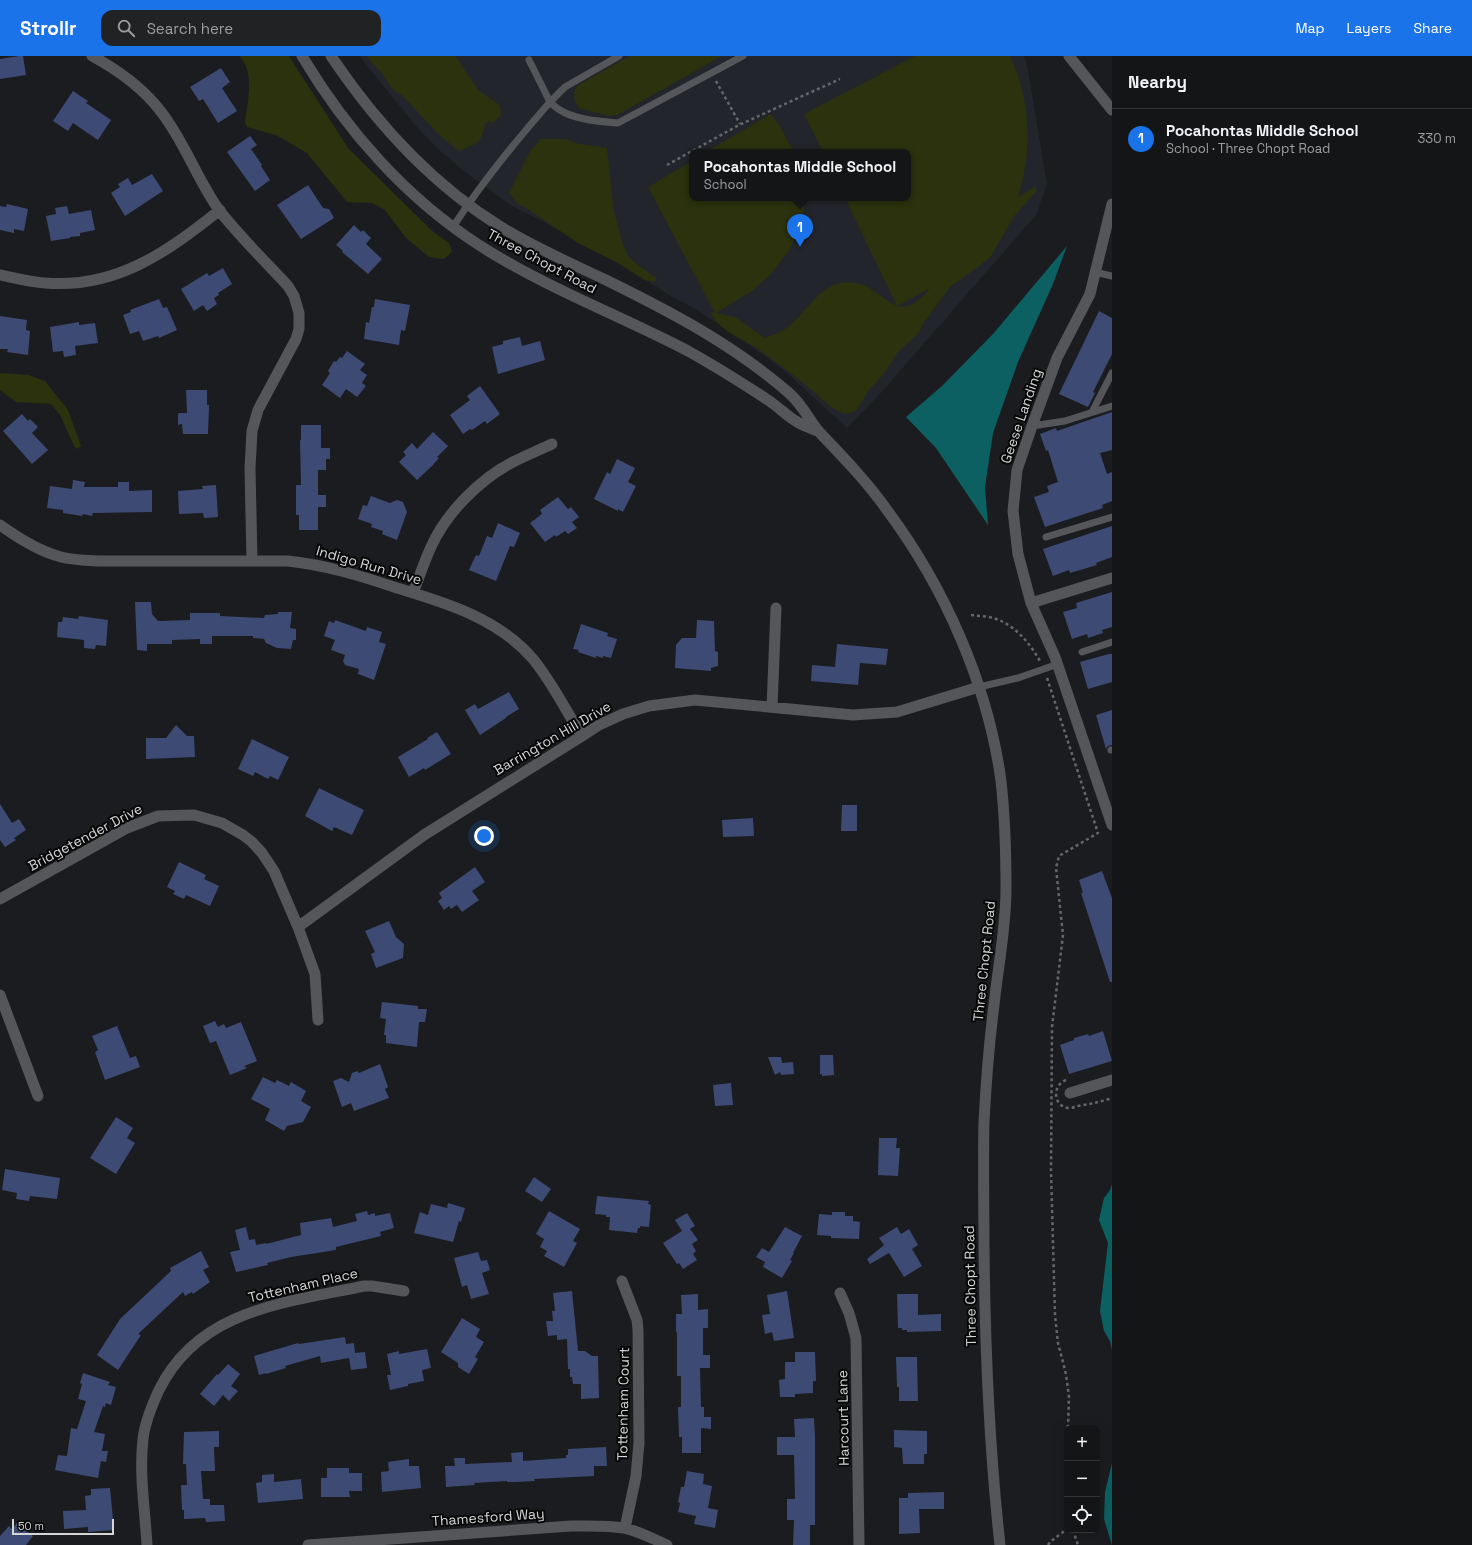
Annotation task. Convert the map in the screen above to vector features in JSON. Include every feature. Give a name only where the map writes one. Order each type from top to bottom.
[{"type":"street","points":[[92,56],[111,67],[140,89],[162,113],[176,134],[207,191],[220,210],[239,234],[288,286],[294,296],[299,320],[296,338],[258,410],[252,431],[250,468],[252,561]]},
{"type":"street","name":"Three Chopt Road","points":[[302,56],[336,108],[366,146],[401,182],[453,227],[478,245],[532,275],[713,365],[770,401],[795,421],[817,431]]},
{"type":"street","name":"Three Chopt Road","points":[[331,56],[374,114],[401,144],[424,167],[468,205],[499,226],[533,246],[690,323],[754,364],[800,403],[817,431],[859,474],[885,506],[916,552],[939,592],[958,632],[979,687],[992,736],[998,767],[1005,823],[1006,893],[1004,929],[994,1006],[987,1079],[984,1158],[985,1290],[989,1423],[1000,1545]]},
{"type":"street","points":[[1069,56],[1112,110]]},
{"type":"street","name":"Geese Landing","points":[[1111,818],[1058,664],[1031,603],[1018,554],[1013,511],[1017,470],[1057,358],[1090,294],[1112,204]]},
{"type":"street","points":[[0,275],[45,283],[80,283],[99,279],[139,265],[169,249],[220,210]]},
{"type":"street","points":[[413,593],[431,546],[447,520],[467,496],[496,473],[512,463],[552,444]]},
{"type":"street","name":"Indigo Run Drive","points":[[0,525],[21,540],[52,554],[74,560],[288,561],[313,564],[345,571],[475,615],[504,632],[533,659],[582,736]]},
{"type":"street","points":[[1031,603],[1112,578]]},
{"type":"street","points":[[772,707],[776,608]]},
{"type":"street","name":"Barrington Hill Drive","points":[[298,927],[424,835],[600,725],[623,714],[649,706],[694,700],[852,715],[897,712],[979,687]]},
{"type":"street","name":"Bridgetender Drive","points":[[0,899],[128,828],[146,820],[158,816],[194,815],[209,819],[232,828],[252,842],[262,853],[274,871],[298,927],[315,974],[318,1020]]},
{"type":"street","points":[[0,995],[38,1096]]},
{"type":"street","points":[[1070,1093],[1112,1080]]},
{"type":"street","name":"Tottenham Court","points":[[622,1281],[637,1320],[638,1352],[638,1460],[625,1528]]},
{"type":"street","name":"Tottenham Place","points":[[147,1545],[142,1467],[143,1438],[153,1403],[165,1379],[192,1346],[224,1323],[250,1312],[271,1306],[364,1286],[404,1291]]},
{"type":"street","name":"Harcourt Lane","points":[[840,1293],[850,1313],[856,1338],[860,1545]]},
{"type":"street","name":"Thamesford Way","points":[[308,1545],[571,1526],[604,1526],[625,1528],[644,1534],[667,1545]]},
{"type":"lane","points":[[453,227],[516,141],[564,87],[619,56]]},
{"type":"lane","points":[[529,60],[550,102],[561,111],[582,118],[618,123],[742,56]]},
{"type":"lane","points":[[1095,272],[1112,276]]},
{"type":"lane","points":[[1092,412],[1112,373]]},
{"type":"lane","points":[[1032,426],[1065,421],[1112,406]]},
{"type":"lane","points":[[1046,537],[1112,518]]},
{"type":"lane","points":[[1082,652],[1112,642]]},
{"type":"lane","points":[[979,687],[1044,670],[1058,664]]},
{"type":"path","points":[[695,149],[740,124],[840,79]]},
{"type":"path","points":[[715,81],[740,124]]},
{"type":"path","points":[[667,165],[689,153]]},
{"type":"path","points":[[971,615],[993,618],[1013,627],[1033,649],[1044,670],[1098,833],[1059,856],[1056,868],[1063,935],[1052,1027],[1050,1099],[1051,1171],[1055,1315],[1058,1343],[1066,1374],[1069,1397],[1068,1425]]},
{"type":"path","points":[[1066,1461],[1067,1497]]},
{"type":"path","points":[[1048,1545],[1064,1532]]},
{"type":"path","points":[[1074,1533],[1078,1545]]},
{"type":"shaded area","points":[[360,56],[1024,56],[1028,70],[1047,185],[1036,215],[879,395],[847,428],[787,373],[742,339],[610,257],[509,204],[464,171],[438,149],[417,127]]},
{"type":"green space","points":[[239,56],[289,56],[348,148],[431,230],[449,243],[452,252],[444,259],[429,257],[406,238],[385,210],[372,203],[347,202],[307,153],[276,135],[247,127],[245,123],[249,79],[244,63]]},
{"type":"green space","points":[[367,56],[455,56],[479,91],[500,105],[501,115],[493,123],[489,121],[485,124],[482,136],[474,145],[459,151],[440,136],[403,96],[393,90],[382,73]]},
{"type":"green space","points":[[630,56],[722,56],[617,115],[608,116],[579,108],[575,102],[575,89],[580,84]]},
{"type":"green space","points":[[915,56],[1010,56],[1016,70],[1024,98],[1028,129],[1028,144],[1023,179],[1018,197],[1036,186],[1036,192],[1015,215],[991,256],[951,286],[925,321],[918,334],[898,352],[883,375],[869,390],[858,408],[854,412],[844,414],[823,400],[758,349],[731,333],[713,318],[711,312],[715,313],[648,187],[689,163],[689,201],[805,201],[803,218],[790,249],[771,274],[752,291],[716,313],[735,317],[765,338],[782,331],[792,324],[818,296],[837,284],[849,282],[863,285],[897,306],[846,201],[911,201],[911,149],[822,149],[804,114]],"holes":[[[930,288],[920,299],[908,306],[898,306]]]},
{"type":"green space","points":[[771,114],[792,149],[711,149]]},
{"type":"green space","points":[[540,139],[565,139],[580,144],[607,148],[614,212],[623,244],[627,254],[634,262],[656,278],[655,282],[645,280],[616,262],[578,243],[523,206],[518,205],[509,193],[530,151]]},
{"type":"green space","points":[[0,373],[29,375],[45,381],[68,410],[81,446],[77,449],[74,446],[60,415],[51,404],[16,402],[0,390]]},
{"type":"water","points":[[1067,246],[1053,284],[1018,362],[993,433],[985,487],[988,525],[936,448],[906,417],[942,386],[993,334]]},
{"type":"water","points":[[1112,1184],[1112,1350],[1110,1341],[1104,1331],[1100,1311],[1108,1243],[1099,1220],[1104,1198],[1110,1190]]},
{"type":"water","points":[[1112,1463],[1112,1545],[1104,1519],[1105,1492]]},
{"type":"building","points":[[23,56],[26,75],[0,79],[0,59]]},
{"type":"building","points":[[221,68],[230,82],[222,88],[237,111],[218,123],[203,99],[199,101],[190,87]]},
{"type":"building","points":[[73,91],[88,101],[86,103],[111,120],[98,140],[73,123],[68,131],[53,121]]},
{"type":"building","points":[[250,136],[257,145],[251,149],[270,180],[255,191],[227,152]]},
{"type":"building","points":[[152,174],[163,191],[125,216],[111,193],[120,187],[118,184],[128,178],[132,185]]},
{"type":"building","points":[[308,185],[323,208],[329,209],[334,218],[301,239],[277,205]]},
{"type":"building","points":[[7,204],[28,209],[24,231],[14,229],[14,233],[0,230],[0,206],[6,207]]},
{"type":"building","points":[[67,206],[69,214],[91,210],[95,230],[80,233],[80,236],[51,241],[46,216],[56,214],[55,208]]},
{"type":"building","points":[[354,225],[361,232],[363,230],[371,238],[366,244],[382,259],[368,274],[336,245]]},
{"type":"building","points":[[223,268],[232,284],[218,293],[219,295],[214,298],[217,304],[207,311],[203,305],[194,311],[181,289],[207,273],[209,276]]},
{"type":"building","points":[[159,299],[163,308],[167,307],[177,330],[159,338],[158,336],[143,341],[139,331],[130,334],[123,315],[131,312],[130,310]]},
{"type":"building","points":[[375,299],[410,305],[405,331],[401,330],[399,345],[364,339],[366,322],[369,323]]},
{"type":"building","points":[[1099,311],[1112,318],[1112,354],[1093,392],[1095,393],[1088,407],[1059,394]]},
{"type":"building","points":[[0,316],[27,320],[26,330],[30,331],[28,355],[7,352],[8,349],[0,349]]},
{"type":"building","points":[[79,322],[79,325],[95,323],[98,343],[75,346],[76,355],[64,357],[63,351],[53,352],[50,327]]},
{"type":"building","points":[[520,337],[522,346],[540,341],[545,360],[498,374],[492,347],[503,344],[503,341]]},
{"type":"building","points":[[347,351],[365,364],[360,370],[367,375],[362,383],[366,386],[357,397],[346,389],[340,398],[322,385],[330,373],[328,371],[334,361],[336,362],[340,357],[342,358]]},
{"type":"building","points":[[480,386],[500,414],[487,424],[485,421],[463,434],[450,415],[470,400],[467,396]]},
{"type":"building","points":[[186,390],[207,390],[207,405],[209,405],[208,434],[183,434],[182,424],[178,425],[178,414],[187,413]]},
{"type":"building","points":[[1112,412],[1112,450],[1100,453],[1107,474],[1112,472],[1112,501],[1102,505],[1103,508],[1045,527],[1034,497],[1049,492],[1047,486],[1058,482],[1048,450],[1046,451],[1040,434],[1056,428],[1057,431]]},
{"type":"building","points":[[22,414],[28,421],[30,419],[38,427],[32,433],[48,450],[32,464],[3,431]]},
{"type":"building","points":[[301,425],[321,425],[321,448],[330,448],[330,459],[326,459],[326,470],[318,470],[318,495],[326,495],[326,507],[318,507],[318,530],[299,530],[299,515],[296,515],[296,485],[301,485]]},
{"type":"building","points":[[433,432],[448,446],[437,457],[439,458],[432,466],[417,480],[399,462],[406,455],[403,452],[412,443],[417,449]]},
{"type":"building","points":[[617,459],[635,468],[628,482],[636,486],[623,512],[594,499],[607,472],[610,474]]},
{"type":"building","points":[[73,480],[85,482],[84,487],[118,487],[118,482],[129,482],[129,491],[152,490],[152,512],[93,513],[92,516],[83,514],[82,516],[63,513],[63,510],[47,508],[50,486],[72,489]]},
{"type":"building","points":[[216,485],[218,517],[204,518],[203,513],[179,514],[178,491],[203,489],[202,486]]},
{"type":"building","points":[[371,496],[390,503],[397,500],[403,502],[407,512],[397,540],[382,534],[383,531],[371,527],[372,524],[358,519],[363,505],[367,506]]},
{"type":"building","points":[[558,497],[568,509],[571,507],[579,517],[572,522],[577,528],[568,534],[565,531],[556,537],[555,535],[545,542],[530,523],[542,514],[540,510]]},
{"type":"building","points":[[498,523],[520,533],[514,547],[510,546],[496,581],[469,570],[476,555],[479,556],[487,536],[492,538]]},
{"type":"building","points":[[1112,526],[1112,557],[1096,563],[1097,565],[1070,573],[1069,570],[1053,576],[1043,549]]},
{"type":"building","points":[[1112,592],[1112,627],[1102,630],[1103,633],[1088,638],[1087,634],[1072,639],[1063,612],[1077,608],[1076,603]]},
{"type":"building","points":[[135,602],[151,602],[152,614],[158,621],[190,620],[190,613],[220,613],[220,616],[264,618],[265,615],[278,614],[278,612],[292,612],[290,628],[296,629],[296,640],[293,640],[291,649],[277,648],[266,643],[264,639],[253,638],[253,636],[212,636],[212,644],[200,644],[200,639],[172,640],[172,644],[147,644],[147,651],[137,650]]},
{"type":"building","points":[[79,616],[108,620],[106,646],[96,645],[95,649],[84,648],[84,640],[57,637],[58,622],[62,622],[63,617],[78,619]]},
{"type":"building","points":[[335,620],[366,631],[367,627],[382,632],[379,642],[386,644],[374,680],[358,674],[359,669],[345,665],[343,661],[345,655],[331,650],[335,640],[324,636],[329,621],[334,623]]},
{"type":"building","points":[[697,620],[714,621],[715,651],[718,652],[718,666],[711,668],[711,671],[675,668],[676,645],[682,638],[696,638]]},
{"type":"building","points":[[581,624],[608,633],[607,636],[617,639],[611,658],[596,656],[596,658],[578,652],[579,650],[573,649]]},
{"type":"building","points":[[837,644],[888,649],[886,665],[860,663],[858,685],[811,681],[812,665],[835,667]]},
{"type":"building","points":[[1112,654],[1112,682],[1088,689],[1080,662]]},
{"type":"building","points":[[509,692],[519,709],[480,735],[465,710],[475,704],[478,709]]},
{"type":"building","points":[[1112,710],[1112,745],[1108,746],[1106,749],[1096,715]]},
{"type":"building","points":[[176,725],[187,736],[194,736],[195,757],[146,759],[146,738],[166,738]]},
{"type":"building","points":[[437,732],[451,754],[425,770],[424,768],[409,777],[398,757]]},
{"type":"building","points":[[252,739],[289,757],[278,780],[270,776],[268,779],[255,772],[253,776],[238,769]]},
{"type":"building","points":[[319,788],[364,810],[352,835],[334,827],[332,831],[305,816]]},
{"type":"building","points":[[0,804],[12,823],[19,819],[26,830],[14,838],[16,840],[5,847],[0,840]]},
{"type":"building","points":[[842,805],[857,805],[857,831],[841,831]]},
{"type":"building","points":[[753,818],[754,836],[723,837],[722,820]]},
{"type":"building","points":[[179,862],[206,875],[204,879],[219,886],[210,906],[186,895],[184,899],[173,894],[175,891],[167,887]]},
{"type":"building","points":[[475,867],[485,882],[472,891],[479,900],[462,912],[457,905],[451,909],[449,906],[444,910],[438,901],[442,898],[439,893]]},
{"type":"building","points":[[1102,871],[1112,898],[1112,982],[1110,982],[1081,893],[1083,893],[1079,880]]},
{"type":"building","points":[[389,921],[396,937],[404,944],[403,958],[376,968],[371,954],[375,952],[365,931]]},
{"type":"building","points":[[382,1002],[418,1006],[418,1009],[427,1009],[425,1022],[419,1022],[417,1047],[386,1043],[386,1035],[384,1035],[386,1019],[380,1018]]},
{"type":"building","points":[[215,1021],[218,1027],[224,1024],[226,1028],[241,1022],[257,1061],[244,1066],[247,1068],[230,1075],[216,1041],[210,1043],[203,1026]]},
{"type":"building","points":[[117,1026],[130,1058],[136,1056],[140,1067],[105,1080],[95,1052],[98,1050],[92,1036]]},
{"type":"building","points":[[1103,1031],[1112,1061],[1069,1074],[1060,1045],[1074,1040],[1074,1038],[1088,1034],[1089,1036]]},
{"type":"building","points":[[820,1055],[833,1055],[834,1075],[822,1076],[822,1074],[820,1074]]},
{"type":"building","points":[[768,1057],[781,1057],[782,1063],[793,1062],[794,1074],[781,1075],[780,1072],[775,1075]]},
{"type":"building","points":[[380,1064],[388,1087],[385,1089],[389,1098],[354,1111],[351,1103],[342,1107],[333,1081],[341,1078],[349,1082],[352,1073],[357,1071],[359,1073]]},
{"type":"building","points":[[263,1077],[275,1083],[277,1080],[289,1086],[291,1082],[306,1091],[301,1101],[311,1107],[303,1122],[287,1126],[284,1131],[265,1120],[270,1109],[251,1099]]},
{"type":"building","points":[[731,1083],[733,1105],[715,1106],[713,1085]]},
{"type":"building","points":[[116,1117],[133,1128],[127,1138],[135,1143],[116,1174],[90,1158]]},
{"type":"building","points":[[879,1138],[897,1138],[896,1148],[900,1148],[898,1176],[878,1175]]},
{"type":"building","points":[[5,1169],[60,1178],[57,1199],[30,1196],[29,1201],[16,1199],[17,1193],[2,1190]]},
{"type":"building","points":[[534,1177],[551,1189],[542,1202],[525,1191]]},
{"type":"building","points":[[597,1196],[649,1201],[648,1204],[651,1205],[649,1227],[640,1226],[637,1233],[609,1230],[610,1217],[595,1214]]},
{"type":"building","points":[[448,1203],[465,1208],[461,1222],[459,1221],[453,1242],[414,1233],[420,1212],[428,1215],[431,1204],[447,1208]]},
{"type":"building","points":[[367,1211],[368,1215],[375,1213],[375,1216],[390,1213],[394,1228],[380,1232],[381,1236],[336,1247],[336,1250],[291,1257],[267,1263],[268,1265],[236,1272],[230,1252],[240,1250],[235,1230],[246,1227],[249,1240],[255,1239],[256,1245],[266,1244],[301,1235],[300,1223],[331,1218],[333,1227],[357,1221],[355,1214]]},
{"type":"building","points":[[549,1211],[580,1229],[573,1241],[577,1243],[564,1267],[544,1256],[547,1251],[540,1247],[544,1239],[536,1234]]},
{"type":"building","points":[[832,1212],[845,1212],[845,1216],[853,1216],[853,1221],[860,1222],[859,1239],[831,1238],[831,1236],[817,1235],[819,1214],[832,1215]]},
{"type":"building","points":[[687,1213],[695,1226],[690,1229],[698,1240],[692,1244],[696,1251],[693,1254],[697,1260],[683,1269],[679,1263],[677,1264],[663,1243],[682,1231],[675,1220]]},
{"type":"building","points":[[785,1227],[802,1236],[790,1260],[792,1261],[782,1278],[763,1267],[765,1262],[756,1257],[762,1248],[769,1252]]},
{"type":"building","points":[[897,1227],[901,1234],[909,1229],[918,1245],[912,1249],[922,1266],[904,1277],[889,1253],[870,1264],[867,1259],[884,1245],[879,1238]]},
{"type":"building","points":[[201,1251],[209,1267],[203,1270],[210,1282],[193,1294],[192,1292],[185,1296],[183,1292],[138,1334],[141,1335],[118,1370],[97,1355],[120,1319],[171,1271],[170,1268]]},
{"type":"building","points":[[478,1252],[481,1261],[487,1260],[490,1270],[482,1273],[489,1294],[471,1299],[467,1285],[462,1287],[454,1258]]},
{"type":"building","points":[[572,1291],[578,1351],[585,1351],[592,1356],[598,1356],[599,1398],[581,1399],[581,1384],[573,1384],[572,1377],[570,1377],[570,1369],[568,1369],[567,1339],[557,1340],[557,1335],[548,1336],[546,1321],[553,1321],[552,1311],[555,1311],[553,1293]]},
{"type":"building","points":[[787,1291],[794,1338],[774,1341],[772,1332],[765,1334],[762,1315],[770,1314],[767,1295]]},
{"type":"building","points":[[698,1294],[698,1310],[708,1309],[708,1328],[703,1328],[703,1355],[710,1355],[710,1368],[700,1368],[701,1407],[704,1407],[704,1417],[711,1417],[711,1429],[701,1428],[701,1453],[682,1453],[682,1437],[679,1437],[678,1407],[681,1407],[681,1376],[677,1376],[676,1314],[682,1314],[681,1295]]},
{"type":"building","points":[[897,1294],[918,1294],[918,1315],[941,1314],[941,1331],[907,1332],[907,1330],[898,1328]]},
{"type":"building","points":[[462,1318],[480,1329],[476,1337],[484,1342],[475,1357],[478,1359],[469,1374],[458,1367],[458,1363],[441,1352]]},
{"type":"building","points":[[345,1337],[346,1344],[354,1343],[355,1353],[365,1352],[367,1368],[351,1370],[349,1358],[321,1363],[320,1356],[285,1366],[286,1368],[259,1375],[254,1356],[298,1343]]},
{"type":"building","points":[[427,1349],[431,1368],[422,1370],[424,1381],[390,1390],[387,1375],[391,1375],[387,1354],[399,1351],[399,1354]]},
{"type":"building","points":[[795,1352],[815,1352],[816,1381],[813,1381],[813,1393],[795,1394],[795,1397],[780,1397],[779,1380],[785,1379],[785,1362],[795,1362]]},
{"type":"building","points":[[896,1357],[917,1357],[918,1401],[899,1401]]},
{"type":"building","points":[[228,1364],[240,1374],[231,1386],[238,1391],[229,1401],[223,1395],[214,1406],[200,1394],[217,1374],[218,1375]]},
{"type":"building","points":[[83,1373],[110,1382],[108,1385],[116,1387],[111,1405],[106,1403],[105,1407],[103,1406],[94,1432],[105,1434],[102,1451],[108,1451],[106,1462],[101,1461],[98,1478],[55,1470],[58,1455],[67,1456],[71,1428],[77,1429],[86,1401],[78,1399]]},
{"type":"building","points":[[814,1418],[815,1525],[810,1525],[810,1545],[793,1545],[794,1520],[787,1520],[787,1499],[795,1499],[794,1455],[777,1455],[777,1437],[795,1437],[794,1419]]},
{"type":"building","points":[[894,1430],[927,1431],[927,1454],[924,1454],[924,1464],[903,1464],[902,1448],[894,1447]]},
{"type":"building","points":[[219,1431],[219,1447],[214,1447],[215,1471],[201,1471],[203,1499],[210,1499],[210,1505],[224,1505],[225,1521],[206,1522],[205,1518],[184,1519],[184,1510],[182,1510],[181,1485],[187,1485],[186,1464],[183,1464],[184,1432]]},
{"type":"building","points":[[606,1447],[607,1466],[594,1466],[594,1476],[534,1479],[535,1481],[474,1483],[475,1485],[446,1487],[445,1466],[455,1466],[454,1458],[465,1458],[465,1464],[512,1462],[511,1453],[523,1452],[523,1461],[566,1458],[566,1455],[568,1455],[568,1449]]},
{"type":"building","points":[[409,1459],[409,1466],[419,1466],[421,1488],[382,1492],[381,1472],[389,1471],[388,1462]]},
{"type":"building","points":[[327,1468],[349,1468],[349,1473],[362,1473],[362,1491],[349,1491],[350,1497],[321,1497],[321,1478],[327,1478]]},
{"type":"building","points":[[687,1471],[704,1474],[703,1484],[712,1486],[708,1508],[718,1510],[715,1528],[694,1524],[696,1516],[678,1512],[681,1487],[684,1487]]},
{"type":"building","points":[[274,1474],[274,1482],[301,1479],[303,1499],[258,1503],[256,1483],[262,1482],[262,1475]]},
{"type":"building","points":[[110,1488],[114,1530],[88,1532],[88,1527],[64,1529],[63,1511],[86,1510],[85,1496],[91,1495],[91,1489]]},
{"type":"building","points":[[944,1492],[944,1509],[919,1509],[920,1533],[899,1534],[899,1498],[908,1498],[908,1493]]},
{"type":"building","points":[[17,1523],[33,1536],[26,1545],[0,1545],[0,1536],[9,1526],[12,1529]]},
{"type":"place","name":"Pocahontas Middle School","points":[[800,247]]}]
